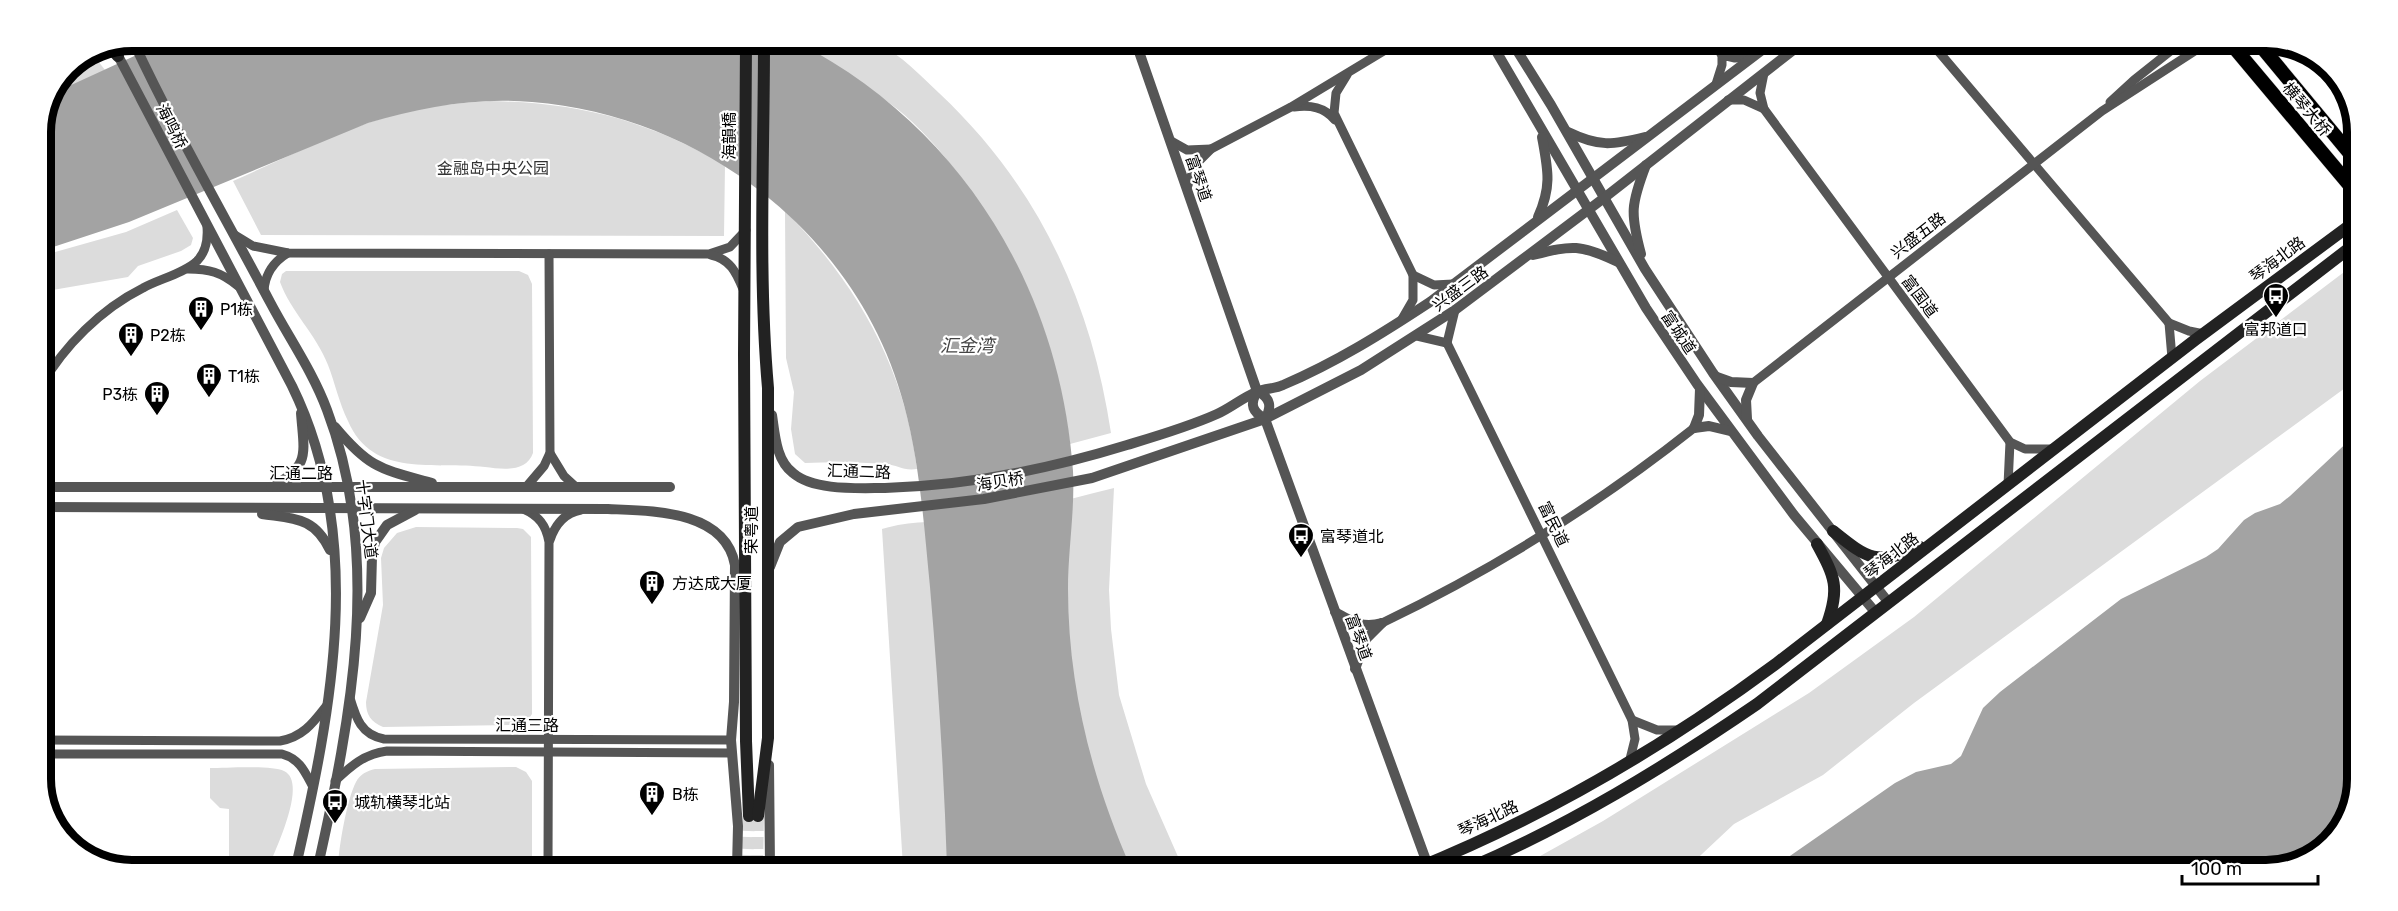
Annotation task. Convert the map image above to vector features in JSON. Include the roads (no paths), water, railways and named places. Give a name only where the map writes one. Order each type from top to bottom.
[{"type":"main road","name":"海韻橋","points":[[746,51],[746,230]]},
{"type":"main road","name":"荣粤道","points":[[746,230],[746,741],[754,816],[768,738],[768,388],[765,350],[764,51]]},
{"type":"main road","name":"横琴大桥","points":[[2237,51],[2347,182]]},
{"type":"main road","name":"横琴大桥","points":[[2265,51],[2347,150]]},
{"type":"main road","name":"琴海北路","points":[[1436,860],[1538,813],[1629,763],[1683,730],[1745,687],[2172,358],[2347,228]]},
{"type":"main road","points":[[2304,284],[2303,280],[2342,248],[2340,243],[2328,242]]},
{"type":"main road","points":[[1485,860],[1583,812],[1689,750],[1765,698],[2347,250]]},
{"type":"main road","points":[[1833,531],[1856,550],[1876,558],[1898,556],[1935,541]]},
{"type":"main road","points":[[1817,544],[1832,570],[1835,584],[1833,605],[1826,626]]},
{"type":"street","name":"海鸣桥","points":[[140,51],[216,202]]},
{"type":"street","name":"富琴道","points":[[1139,51],[1257,392]]},
{"type":"street","points":[[1187,188],[1195,165],[1211,149],[1291,107],[1384,51]]},
{"type":"street","name":"富城道","points":[[1496,51],[1646,308],[1700,389],[1817,544],[1876,613]]},
{"type":"street","name":"富城道","points":[[1517,51],[1645,269],[1717,377],[1888,603]]},
{"type":"street","points":[[1716,84],[1722,65],[1722,55],[1719,51]]},
{"type":"street","name":"兴盛三路","points":[[1088,458],[1218,414],[1257,392],[1281,386],[1311,371],[1401,321],[1457,284],[1537,220],[1761,51]]},
{"type":"street","name":"兴盛三路","points":[[1092,478],[1265,420],[1360,370],[1417,336],[1604,198],[1792,51]]},
{"type":"street","points":[[1938,51],[2169,323],[2204,334]]},
{"type":"street","points":[[2102,111],[2134,80],[2170,51]]},
{"type":"street","points":[[2102,111],[2195,51]]},
{"type":"street","name":"海鸣桥","points":[[116,53],[207,227]]},
{"type":"street","points":[[1722,55],[1736,58],[1753,57]]},
{"type":"street","points":[[1764,73],[1760,93],[1764,109]]},
{"type":"street","points":[[1335,120],[1334,100],[1347,75]]},
{"type":"street","points":[[1728,100],[1743,100],[1764,109]]},
{"type":"street","points":[[1291,107],[1315,107],[1330,114],[1335,120],[1413,275],[1413,300],[1401,321]]},
{"type":"street","name":"富国道","points":[[1764,109],[2010,442]]},
{"type":"street","name":"兴盛五路","points":[[1753,383],[2102,111]]},
{"type":"street","points":[[1537,220],[1546,198],[1549,180],[1540,126]]},
{"type":"street","points":[[1566,132],[1586,141],[1600,144],[1615,144],[1648,136]]},
{"type":"street","points":[[1171,141],[1187,150],[1211,149]]},
{"type":"street","points":[[1645,269],[1632,216],[1636,191],[1647,164]]},
{"type":"street","name":"十字门大道","points":[[216,202],[312,376],[332,423],[349,488],[358,564],[358,620],[349,695],[319,860]]},
{"type":"street","points":[[51,371],[60,358],[96,320],[139,289],[193,265],[204,252],[207,244],[207,227]]},
{"type":"street","points":[[207,227],[300,401],[316,446],[329,508],[334,558],[336,628],[327,705],[297,860]]},
{"type":"street","points":[[709,254],[730,247],[746,230]]},
{"type":"street","points":[[234,234],[253,246],[288,253],[709,254],[720,257],[730,264],[745,294]]},
{"type":"street","points":[[1527,256],[1564,247],[1579,247],[1619,262]]},
{"type":"street","points":[[264,291],[268,272],[276,261],[288,253]]},
{"type":"street","points":[[526,486],[544,466],[550,453],[549,254]]},
{"type":"street","points":[[185,269],[214,271],[227,277],[239,287]]},
{"type":"street","points":[[1413,275],[1434,285],[1457,284]]},
{"type":"street","points":[[1417,336],[1447,343],[1455,310]]},
{"type":"street","points":[[2169,323],[2172,358]]},
{"type":"street","name":"富民道","points":[[1447,343],[1632,720]]},
{"type":"street","points":[[1717,377],[1738,383],[1753,383],[1746,400],[1747,419]]},
{"type":"street","name":"汇通二路","points":[[768,388],[780,456],[792,473],[803,480],[849,488],[909,488]]},
{"type":"street","points":[[1694,428],[1699,415],[1700,389]]},
{"type":"street","points":[[1257,392],[1267,398],[1270,404],[1270,411],[1265,420],[1254,412],[1252,406],[1252,399],[1257,392]]},
{"type":"street","points":[[268,488],[288,478],[301,462],[304,449],[300,401]]},
{"type":"street","name":"富琴道","points":[[1265,420],[1426,860]]},
{"type":"street","points":[[332,423],[353,448],[373,465],[447,487]]},
{"type":"street","points":[[1335,612],[1358,625],[1370,626],[1382,623],[1464,582],[1543,536],[1613,489],[1694,428],[1716,426],[1730,431]]},
{"type":"street","points":[[2008,485],[2010,442],[2025,449],[2055,449]]},
{"type":"street","points":[[550,453],[564,476],[576,487]]},
{"type":"street","name":"海贝桥","points":[[909,488],[981,478],[1088,458]]},
{"type":"street","name":"海贝桥","points":[[768,577],[780,542],[798,527],[854,514],[912,509],[1020,493],[1092,478]]},
{"type":"street","name":"汇通二路","points":[[51,487],[670,487]]},
{"type":"street","points":[[51,507],[592,509]]},
{"type":"street","points":[[225,508],[298,519],[308,523],[321,534],[334,558]]},
{"type":"street","points":[[358,620],[371,593],[373,549],[378,536],[393,521],[419,508]]},
{"type":"street","points":[[523,508],[533,513],[541,521],[547,531],[549,542],[548,860]]},
{"type":"street","points":[[549,542],[554,528],[564,517],[577,510],[592,509]]},
{"type":"street","name":"荣粤道","points":[[592,509],[662,511],[717,531],[733,552],[735,565],[734,702],[731,740],[738,826],[736,860]]},
{"type":"street","points":[[1354,669],[1366,639],[1382,623]]},
{"type":"street","name":"汇通三路","points":[[349,695],[358,723],[368,733],[378,738],[731,740]]},
{"type":"street","points":[[51,740],[280,741],[307,730],[327,705]]},
{"type":"street","points":[[1632,720],[1657,730],[1683,730]]},
{"type":"street","points":[[1629,763],[1635,739],[1632,720]]},
{"type":"street","name":"荣粤道","points":[[768,738],[770,860]]},
{"type":"street","name":"汇通三路","points":[[335,781],[359,759],[379,752],[732,753]]},
{"type":"street","points":[[51,753],[282,754],[301,765],[313,787]]},
{"type":"water","name":"汇金湾","points":[[145,51],[812,51],[856,77],[908,119],[953,167],[992,220],[1023,278],[1048,339],[1064,404],[1073,471],[1068,589],[1072,661],[1094,767],[1128,860],[947,860],[930,587],[918,472],[904,405],[882,344],[851,289],[812,239],[766,195],[713,159],[656,131],[595,112],[532,102],[470,102],[409,112],[368,123],[129,222],[51,248],[51,132],[57,101],[64,88]]},
{"type":"water","points":[[2347,443],[2347,779],[2339,815],[2323,836],[2307,849],[2292,856],[2266,860],[1784,860],[1895,783],[1916,772],[1951,764],[1961,756],[1983,708],[2000,692],[2121,599],[2206,557],[2218,549],[2244,520],[2255,513],[2280,504]]},
{"type":"tunnel","points":[[747,860],[749,816]]},
{"type":"tunnel","points":[[757,860],[758,816]]},
{"type":"place","name":"富邦道口","points":[[2276,319]]},
{"type":"place","name":"P1栋","points":[[201,332]]},
{"type":"place","name":"P2栋","points":[[131,358]]},
{"type":"place","name":"T1栋","points":[[209,399]]},
{"type":"place","name":"P3栋","points":[[157,417]]},
{"type":"place","name":"富琴道北","points":[[1301,559]]},
{"type":"place","name":"方达成大厦","points":[[652,606]]},
{"type":"place","name":"B栋","points":[[652,817]]},
{"type":"place","name":"城轨横琴北站","points":[[335,825]]},
{"type":"park label","name":"金融岛中央公园","points":[[493,168]]}]
